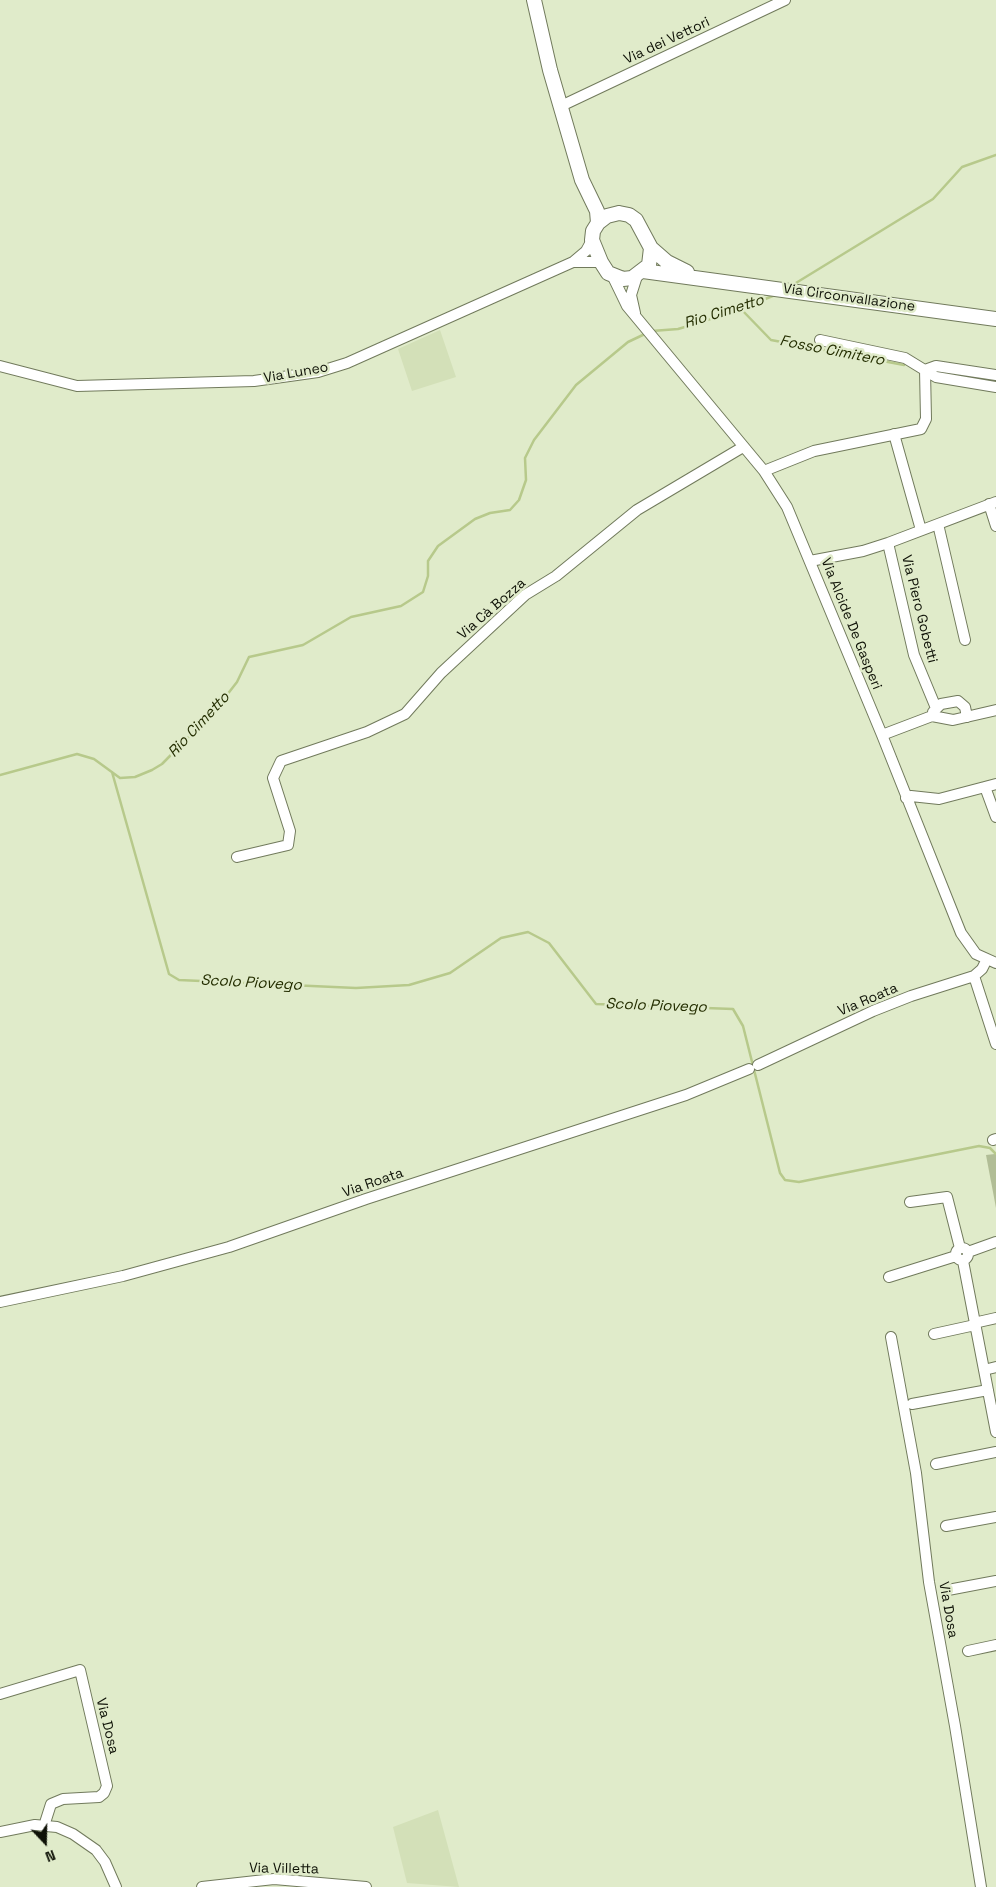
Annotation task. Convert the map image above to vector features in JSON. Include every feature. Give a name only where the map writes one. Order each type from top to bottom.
[{"type":"main road","points":[[534,0],[582,180],[597,211],[598,223]]},
{"type":"main road","points":[[588,192],[619,213],[629,215],[636,220],[658,256],[676,268],[710,279]]},
{"type":"main road","points":[[619,213],[607,216],[598,223],[593,232],[592,240],[601,262],[612,275],[623,279],[640,273],[650,264],[652,248]]},
{"type":"main road","name":"Via Circonvallazione","points":[[640,273],[710,279],[996,319]]},
{"type":"street","name":"Via dei Vettori","points":[[561,106],[785,0]]},
{"type":"street","points":[[573,262],[586,251],[592,240]]},
{"type":"street","points":[[573,262],[601,262]]},
{"type":"street","name":"Via Luneo","points":[[0,366],[77,386],[254,381],[318,372],[355,359],[573,262]]},
{"type":"street","points":[[636,317],[631,295],[640,273]]},
{"type":"street","name":"Via Alcide De Gasperi","points":[[612,275],[626,306],[764,471],[787,507],[882,735],[961,933],[971,949],[991,962]]},
{"type":"street","points":[[820,340],[905,358],[936,377],[996,387]]},
{"type":"street","points":[[925,370],[936,366],[996,375]]},
{"type":"street","points":[[764,471],[814,451],[924,427],[925,370]]},
{"type":"street","points":[[894,434],[921,530]]},
{"type":"street","name":"Via Cà Bozza","points":[[237,857],[288,845],[290,831],[273,778],[281,761],[366,732],[405,714],[441,673],[525,595],[556,576],[637,510],[743,447]]},
{"type":"street","points":[[810,561],[863,551],[993,503],[996,526]]},
{"type":"street","points":[[938,524],[965,640]]},
{"type":"street","name":"Via Piero Gobetti","points":[[888,543],[914,655],[934,712]]},
{"type":"street","points":[[882,735],[934,712],[945,703],[958,701],[965,707],[967,717]]},
{"type":"street","points":[[934,712],[952,720],[996,710]]},
{"type":"street","points":[[906,798],[911,796],[939,799],[996,784]]},
{"type":"street","points":[[985,787],[996,817]]},
{"type":"street","points":[[991,962],[974,976],[996,1044]]},
{"type":"street","name":"Via Roata","points":[[0,1302],[123,1276],[229,1247],[366,1199],[686,1096],[873,1011],[911,996],[974,976]]},
{"type":"street","points":[[910,1202],[947,1197],[962,1254],[996,1432]]},
{"type":"street","points":[[889,1277],[996,1242]]},
{"type":"street","points":[[934,1334],[996,1318]]},
{"type":"street","name":"Via Dosa","points":[[891,1337],[916,1473],[928,1582],[955,1726],[981,1887]]},
{"type":"street","points":[[984,1370],[996,1368]]},
{"type":"street","points":[[912,1404],[988,1390]]},
{"type":"street","points":[[936,1464],[996,1452]]},
{"type":"street","points":[[946,1526],[996,1517]]},
{"type":"street","points":[[948,1590],[996,1581]]},
{"type":"street","points":[[968,1651],[996,1645]]},
{"type":"street","name":"Via Dosa","points":[[0,1694],[80,1670],[107,1782],[106,1790],[102,1795],[95,1798],[64,1799],[56,1802],[48,1808],[44,1826]]},
{"type":"street","points":[[0,1832],[18,1827],[44,1826],[57,1828],[86,1842],[105,1862],[116,1887]]},
{"type":"street","name":"Via Villetta","points":[[202,1887],[274,1879],[366,1887]]},
{"type":"shaded area","points":[[440,330],[456,377],[412,391],[398,349]]},
{"type":"shaded area","points":[[986,1155],[996,1155],[996,1208]]},
{"type":"shaded area","points":[[438,1810],[459,1887],[407,1883],[393,1827]]},
{"type":"waterway","name":"Rio Cimetto","points":[[791,286],[933,199],[962,167],[996,155]]},
{"type":"waterway","name":"Rio Cimetto","points":[[652,331],[678,329],[741,309],[775,295]]},
{"type":"waterway","name":"Fosso Cimitero","points":[[741,309],[771,340],[904,365]]},
{"type":"waterway","name":"Rio Cimetto","points":[[0,775],[77,754],[94,759],[120,778],[135,777],[152,770],[162,764],[216,709],[237,682],[249,657],[303,645],[351,617],[401,606],[423,592],[428,576],[428,561],[438,546],[475,519],[490,513],[510,510],[519,500],[526,480],[525,458],[534,440],[576,385],[628,342],[647,333]]},
{"type":"waterway","name":"Scolo Piovego","points":[[112,772],[169,974],[179,980],[356,988],[409,985],[450,973],[501,938],[528,932],[549,943],[596,1004],[733,1009],[743,1026],[780,1173],[785,1180],[799,1182],[979,1146],[990,1148],[996,1154]]}]
